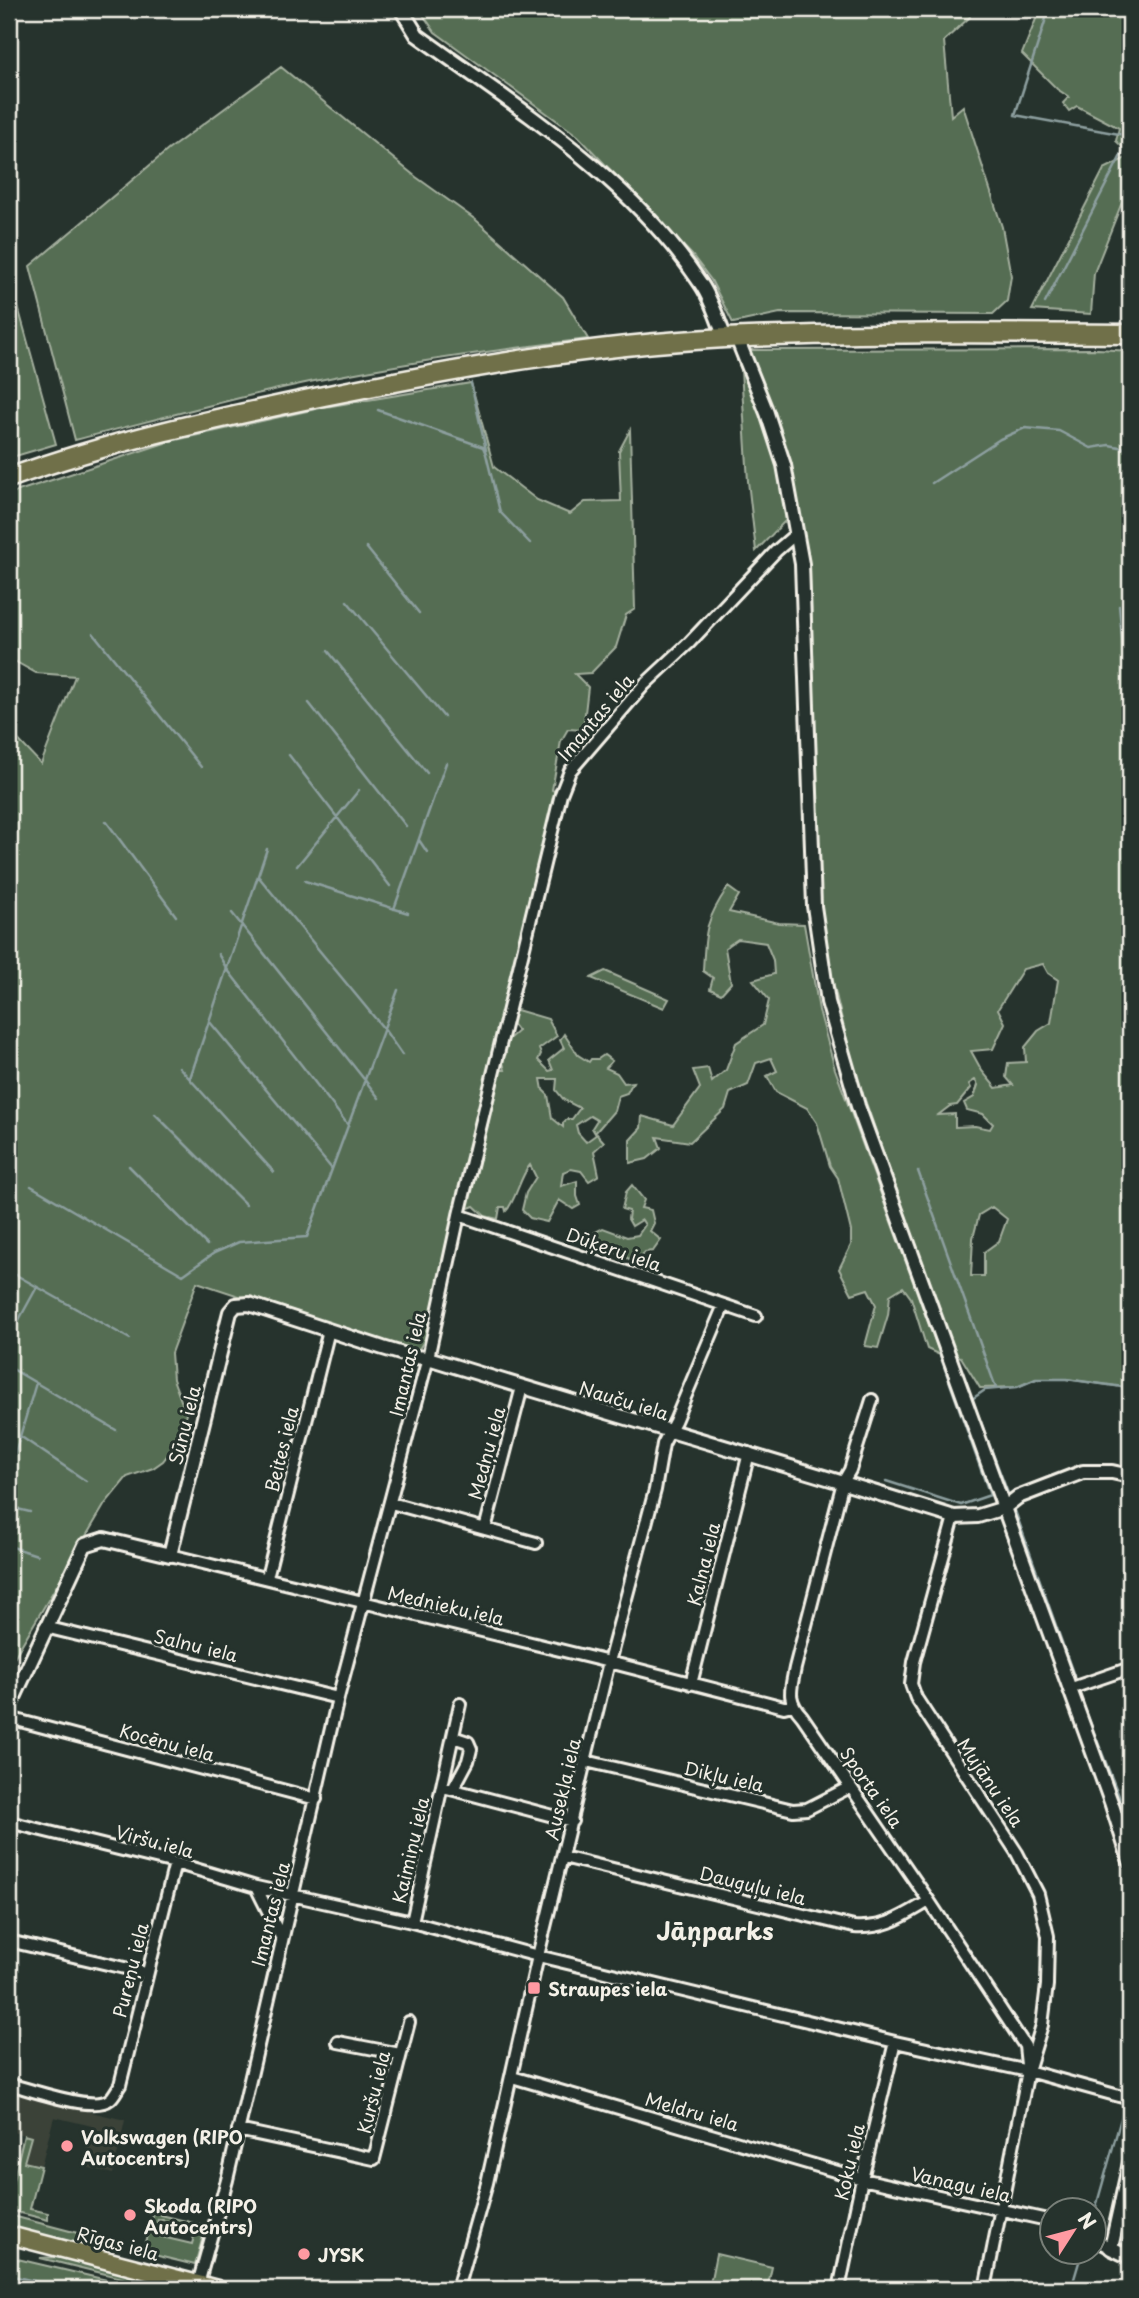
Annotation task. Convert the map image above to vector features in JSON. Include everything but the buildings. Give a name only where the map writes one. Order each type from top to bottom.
[{"type":"highway","points":[[9,478],[152,435],[396,381],[635,345],[731,338],[900,333],[1130,334]]},
{"type":"main road","name":"Rīgas iela","points":[[9,2235],[217,2289]]},
{"type":"street","points":[[401,9],[417,36],[576,150],[621,189],[668,240],[703,287],[767,413],[784,465],[802,564],[814,906],[828,1002],[858,1106],[1111,1802],[1130,1861]]},
{"type":"street","name":"Imantas iela","points":[[198,2284],[238,2130],[338,1698],[428,1358],[459,1215],[561,794],[570,771],[644,685],[797,533]]},
{"type":"street","name":"Dūķeru iela","points":[[459,1215],[756,1316]]},
{"type":"street","name":"Nauču iela","points":[[236,1305],[248,1304],[413,1357],[428,1358],[954,1517],[978,1516],[1004,1508],[1018,1497],[1083,1472],[1112,1472],[1130,1476]]},
{"type":"street","name":"Sūnu iela","points":[[170,1555],[230,1312],[236,1305]]},
{"type":"street","name":"Ausekļa iela","points":[[457,2289],[487,2183],[538,1956],[609,1662],[655,1490],[663,1444],[724,1305]]},
{"type":"street","name":"Beites iela","points":[[267,1577],[329,1330]]},
{"type":"street","name":"Medņu iela","points":[[485,1529],[522,1387]]},
{"type":"street","points":[[792,1705],[790,1691],[795,1668],[843,1482],[850,1470],[872,1400]]},
{"type":"street","name":"Kalna iela","points":[[691,1684],[749,1453]]},
{"type":"street","points":[[391,1503],[536,1543]]},
{"type":"street","name":"Mujānu iela","points":[[954,1517],[914,1662],[911,1684],[916,1698],[952,1756],[1017,1853],[1038,1894],[1048,1936],[1047,1985],[1042,2025],[1028,2071],[985,2289]]},
{"type":"street","name":"Mednieku iela","points":[[45,1627],[85,1545],[104,1539],[267,1577],[783,1707],[792,1705]]},
{"type":"street","points":[[9,1708],[45,1627]]},
{"type":"street","name":"Salnu iela","points":[[45,1627],[338,1698]]},
{"type":"street","points":[[1069,1689],[1130,1668]]},
{"type":"street","name":"Kaimiņu iela","points":[[412,1922],[448,1788],[453,1737],[460,1704]]},
{"type":"street","name":"Sporta iela","points":[[792,1705],[929,1901],[1025,2046],[1028,2071]]},
{"type":"street","name":"Kocēnu iela","points":[[9,1718],[316,1799]]},
{"type":"street","name":"Kaimiņu iela","points":[[448,1788],[468,1761],[471,1749],[468,1742],[453,1737]]},
{"type":"street","name":"Dikļu iela","points":[[586,1761],[793,1810],[807,1809],[850,1787]]},
{"type":"street","name":"Kaimiņu iela","points":[[448,1788],[572,1821]]},
{"type":"street","name":"Viršu iela","points":[[9,1822],[175,1863],[256,1888],[293,1894]]},
{"type":"street","name":"Dauguļu iela","points":[[563,1857],[854,1927],[887,1925],[929,1901]]},
{"type":"street","name":"Pureņu iela","points":[[9,2084],[87,2104],[110,2099],[120,2085],[175,1863]]},
{"type":"street","points":[[256,1888],[281,1937]]},
{"type":"street","points":[[293,1894],[895,2042],[1028,2071],[1130,2099]]},
{"type":"street","points":[[9,1941],[146,1973]]},
{"type":"street","name":"Kuršu iela","points":[[238,2130],[374,2158],[408,2022]]},
{"type":"street","points":[[338,2042],[400,2054]]},
{"type":"street","name":"Koku iela","points":[[839,2289],[895,2042]]},
{"type":"street","name":"Meldru iela","points":[[512,2077],[862,2179]]},
{"type":"street","points":[[1111,2248],[1130,2163]]},
{"type":"street","name":"Vanagu iela","points":[[862,2179],[1038,2218]]},
{"type":"street","points":[[1108,2246],[1130,2257]]},
{"type":"shaded area","points":[[9,2093],[125,2120],[113,2174],[82,2166],[92,2126],[54,2117],[41,2166],[24,2162],[30,2137],[9,2131]]},
{"type":"green space","points":[[419,9],[967,9],[970,17],[944,41],[951,116],[963,106],[1002,227],[1011,276],[1007,301],[993,314],[780,313],[733,323],[711,280],[692,255],[578,136],[435,32]]},
{"type":"green space","points":[[1040,9],[1130,9],[1130,154],[1116,141],[1119,128],[1077,106],[1069,111],[1063,103],[1069,97],[1057,89],[1022,54]]},
{"type":"green space","points":[[281,67],[416,177],[476,220],[563,297],[588,339],[446,358],[289,386],[75,440],[30,266],[168,150]]},
{"type":"green space","points":[[1130,156],[1130,182],[1094,273],[1091,314],[1032,310],[1104,169]]},
{"type":"green space","points":[[9,279],[56,444],[9,458]]},
{"type":"green space","points":[[750,350],[1130,351],[1130,1388],[1066,1379],[1036,1379],[1017,1387],[980,1388],[961,1357],[955,1355],[853,1066],[819,923],[803,531],[780,440]],"holes":[[[1043,964],[1048,973],[1058,980],[1051,1023],[1038,1031],[1025,1047],[1026,1062],[1008,1063],[1006,1077],[1013,1085],[996,1088],[971,1051],[993,1049],[1005,1023],[998,1009],[1023,969]],[[975,1080],[978,1085],[974,1097],[964,1103],[967,1110],[983,1114],[993,1124],[990,1129],[975,1126],[955,1127],[955,1114],[938,1115],[950,1106],[957,1105],[971,1088],[969,1084]],[[992,1207],[1007,1219],[999,1241],[984,1252],[984,1276],[971,1276],[973,1238],[979,1215]]]},
{"type":"green space","points":[[738,355],[754,385],[782,482],[788,518],[756,551],[748,481],[741,370]]},
{"type":"green space","points":[[471,383],[494,467],[537,500],[570,514],[585,502],[621,501],[619,451],[630,430],[635,609],[626,615],[616,647],[591,673],[575,674],[588,687],[583,730],[568,729],[561,741],[552,790],[557,792],[425,1339],[418,1351],[405,1351],[197,1282],[171,1353],[173,1379],[186,1414],[179,1440],[163,1461],[153,1468],[127,1477],[105,1504],[9,1666],[9,730],[41,764],[75,676],[36,673],[9,658],[9,494],[171,441],[325,407]]},
{"type":"green space","points":[[728,887],[739,895],[729,912],[779,923],[804,924],[819,1010],[835,1069],[940,1355],[927,1349],[911,1298],[903,1287],[890,1295],[888,1315],[878,1348],[865,1346],[876,1305],[868,1289],[852,1294],[839,1269],[851,1245],[851,1231],[838,1178],[830,1166],[817,1123],[807,1108],[776,1092],[767,1076],[777,1071],[771,1058],[756,1063],[748,1085],[730,1093],[725,1109],[690,1142],[657,1137],[661,1148],[647,1159],[630,1163],[630,1140],[641,1128],[642,1116],[673,1125],[700,1088],[693,1070],[708,1068],[712,1082],[726,1070],[736,1043],[763,1025],[769,1000],[753,980],[774,974],[773,960],[766,943],[738,939],[725,948],[731,983],[721,994],[710,989],[713,978],[703,971],[708,927]]},
{"type":"green space","points":[[605,971],[669,999],[664,1008],[591,978]]},
{"type":"green space","points":[[517,1010],[548,1019],[557,1036],[539,1049],[541,1054],[538,1060],[549,1071],[553,1070],[549,1060],[564,1048],[560,1040],[564,1034],[578,1055],[589,1062],[604,1055],[612,1061],[606,1068],[617,1073],[624,1083],[633,1082],[627,1093],[618,1096],[614,1111],[595,1133],[592,1128],[597,1120],[590,1116],[576,1125],[578,1133],[586,1142],[597,1134],[604,1142],[594,1151],[599,1175],[589,1181],[581,1171],[571,1169],[563,1172],[561,1186],[577,1181],[580,1205],[573,1209],[559,1200],[547,1222],[530,1218],[522,1210],[526,1193],[536,1177],[530,1165],[509,1207],[506,1211],[505,1207],[500,1207],[498,1219],[485,1216],[474,1206],[464,1210],[469,1182],[476,1176],[472,1169],[474,1162],[480,1159],[476,1152],[489,1112],[487,1108],[495,1096],[493,1090],[498,1070],[505,1070],[502,1059],[506,1054],[503,1044],[518,1031],[509,1020],[510,1015]],"holes":[[[541,1079],[557,1079],[556,1090],[564,1100],[580,1108],[572,1119],[563,1123],[563,1127],[552,1118],[548,1095],[543,1090]]]},
{"type":"green space","points":[[632,1185],[644,1200],[641,1208],[651,1210],[654,1223],[650,1231],[661,1240],[653,1251],[645,1252],[636,1262],[588,1240],[588,1236],[603,1228],[627,1237],[638,1235],[645,1225],[642,1220],[632,1226],[628,1219],[629,1211],[622,1209],[626,1192]]},
{"type":"green space","points":[[24,2135],[31,2137],[24,2162],[41,2166],[30,2209],[48,2213],[48,2220],[9,2210],[9,2198]]},
{"type":"green space","points":[[156,2206],[162,2209],[161,2215],[198,2224],[205,2229],[195,2265],[142,2252]],"holes":[[[158,2219],[196,2228],[192,2244],[154,2235]]]},
{"type":"green space","points":[[9,2215],[85,2235],[82,2242],[73,2245],[9,2228]]},
{"type":"green space","points":[[716,2254],[772,2267],[767,2289],[709,2289]]},
{"type":"green space","points":[[9,2257],[145,2289],[9,2289]]},
{"type":"green space","points":[[59,2257],[186,2289],[167,2289],[40,2258]]},
{"type":"waterway","points":[[1049,9],[1015,115],[1130,136]]},
{"type":"waterway","points":[[1045,303],[1130,138]]},
{"type":"waterway","points":[[471,383],[486,450]]},
{"type":"waterway","points":[[378,410],[483,447],[500,512],[530,543]]},
{"type":"waterway","points":[[932,483],[1000,439],[1025,428],[1059,431],[1091,448],[1109,445],[1130,449]]},
{"type":"waterway","points":[[366,547],[419,613]]},
{"type":"waterway","points":[[347,601],[444,717]]},
{"type":"waterway","points":[[1119,606],[1130,720]]},
{"type":"waterway","points":[[93,633],[201,767]]},
{"type":"waterway","points":[[328,651],[427,773]]},
{"type":"waterway","points":[[309,703],[406,826]]},
{"type":"waterway","points":[[289,755],[390,886]]},
{"type":"waterway","points":[[394,909],[446,763]]},
{"type":"waterway","points":[[297,866],[359,790]]},
{"type":"waterway","points":[[106,821],[176,916]]},
{"type":"waterway","points":[[419,840],[427,852]]},
{"type":"waterway","points":[[190,1078],[267,849]]},
{"type":"waterway","points":[[258,876],[384,1029],[402,1055]]},
{"type":"waterway","points":[[305,881],[408,913]]},
{"type":"waterway","points":[[232,913],[379,1098]]},
{"type":"waterway","points":[[218,954],[348,1125]]},
{"type":"waterway","points":[[31,1186],[183,1275],[214,1253],[239,1242],[307,1237],[398,990]]},
{"type":"waterway","points":[[209,1021],[332,1169]]},
{"type":"waterway","points":[[179,1067],[274,1172]]},
{"type":"waterway","points":[[155,1114],[246,1205]]},
{"type":"waterway","points":[[129,1166],[207,1245]]},
{"type":"waterway","points":[[918,1171],[996,1388]]},
{"type":"waterway","points":[[9,1271],[130,1339]]},
{"type":"waterway","points":[[9,1338],[37,1287]]},
{"type":"waterway","points":[[886,1481],[961,1505],[990,1495],[940,1355]]},
{"type":"waterway","points":[[9,1367],[116,1430]]},
{"type":"waterway","points":[[1009,1496],[972,1399],[985,1390],[1017,1387],[1036,1379],[1066,1379],[1130,1388]]},
{"type":"waterway","points":[[9,1473],[36,1383]]},
{"type":"waterway","points":[[20,1436],[86,1481]]},
{"type":"waterway","points":[[9,1507],[30,1512]]},
{"type":"waterway","points":[[1014,1508],[1074,1676]]},
{"type":"waterway","points":[[9,1546],[37,1555]]},
{"type":"waterway","points":[[1079,1694],[1126,1814],[1130,1831]]},
{"type":"waterway","points":[[1099,2196],[1125,2104]]},
{"type":"waterway","points":[[1071,2289],[1078,2266]]},
{"type":"waterway","points":[[9,2275],[67,2289]]},
{"type":"place","name":"Straupes iela","points":[[534,1988]]},
{"type":"place","name":"Volkswagen (RIPO Autocentrs)","points":[[67,2146]]},
{"type":"place","name":"Skoda (RIPO Autocentrs)","points":[[130,2215]]},
{"type":"place","name":"JYSK","points":[[304,2254]]},
{"type":"district","name":"Jāņparks","points":[[715,1930]]}]
